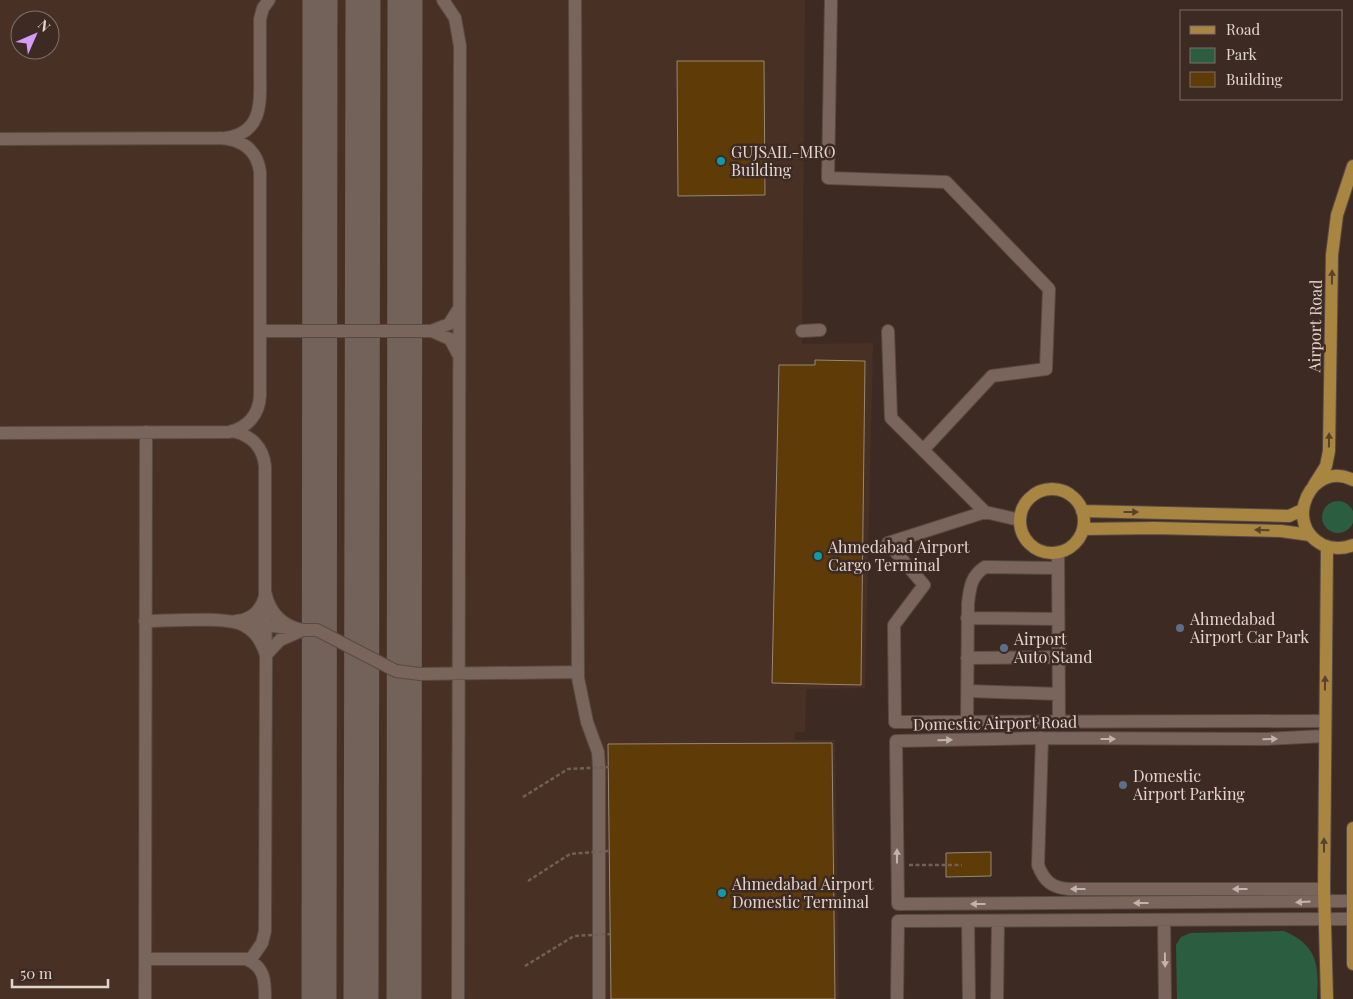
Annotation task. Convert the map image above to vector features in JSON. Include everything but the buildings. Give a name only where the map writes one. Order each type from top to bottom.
[{"type":"main road","name":"Airport Road","points":[[1302,510],[1308,492],[1326,466],[1329,451],[1332,255],[1337,215],[1353,166]]},
{"type":"main road","points":[[1314,485],[1324,479],[1336,476],[1353,480]]},
{"type":"main road","points":[[1052,489],[1071,495],[1082,511],[1083,529],[1072,546],[1058,552],[1042,551],[1033,547],[1026,539],[1020,520],[1027,501],[1034,494],[1052,489]]},
{"type":"main road","points":[[1082,511],[1289,516],[1302,510],[1302,519],[1310,535]]},
{"type":"main road","points":[[1083,529],[1154,528],[1281,531],[1310,535],[1328,547],[1338,549],[1353,545]]},
{"type":"main road","points":[[1327,999],[1324,894],[1324,721],[1328,547]]},
{"type":"main road","points":[[1353,828],[1353,964]]},
{"type":"street","points":[[0,139],[231,138],[242,133],[251,126],[257,116],[260,104],[260,19],[263,8],[269,0]]},
{"type":"street","points":[[443,0],[455,18],[460,37],[458,999]]},
{"type":"street","points":[[575,0],[578,672],[587,722],[598,752],[599,767],[599,999]]},
{"type":"street","points":[[831,0],[828,178],[946,182],[1049,289],[1046,369],[992,376],[923,450]]},
{"type":"street","points":[[219,138],[236,140],[246,146],[254,154],[259,166],[260,331],[258,407],[249,422],[232,431]]},
{"type":"street","points":[[260,331],[432,330],[449,324],[459,307]]},
{"type":"street","points":[[432,330],[446,336],[453,342],[459,360]]},
{"type":"street","points":[[802,331],[820,330]]},
{"type":"street","points":[[888,331],[891,418],[985,512]]},
{"type":"street","points":[[0,433],[232,431],[250,438],[259,448],[264,460],[266,626],[265,931],[259,949],[251,959],[145,958]]},
{"type":"street","points":[[145,999],[146,432]]},
{"type":"street","points":[[1020,520],[985,512],[888,543],[924,585],[894,625],[895,722],[1324,721]]},
{"type":"street","points":[[1058,552],[1059,722]]},
{"type":"street","points":[[968,722],[967,618],[971,583],[976,573],[985,567],[1058,568]]},
{"type":"street","points":[[236,621],[246,619],[258,610],[265,591]]},
{"type":"street","points":[[265,591],[269,605],[277,617],[288,626],[303,630]]},
{"type":"street","points":[[967,618],[1058,620]]},
{"type":"street","points":[[146,621],[236,621],[266,626],[317,630],[396,671],[458,674],[578,672]]},
{"type":"street","points":[[236,621],[253,631],[262,642],[266,655]]},
{"type":"street","points":[[266,655],[280,640],[303,630]]},
{"type":"street","points":[[968,658],[1058,657]]},
{"type":"street","points":[[968,691],[1059,694]]},
{"type":"street","name":"Domestic Airport Road","points":[[1324,736],[1267,739],[1042,738],[896,741],[898,904],[1324,894],[1352,901]]},
{"type":"street","points":[[1042,738],[1038,865],[1043,877],[1050,884],[1069,889],[1324,894]]},
{"type":"street","points":[[896,999],[898,921],[1325,921],[1352,919]]},
{"type":"street","points":[[1164,920],[1165,999]]},
{"type":"street","points":[[968,921],[969,999]]},
{"type":"street","points":[[997,999],[998,921]]},
{"type":"street","points":[[246,959],[254,962],[262,972],[265,979],[265,999]]},
{"type":"path","points":[[523,797],[568,769],[608,767]]},
{"type":"path","points":[[528,881],[570,854],[609,851]]},
{"type":"path","points":[[898,864],[962,865]]},
{"type":"path","points":[[525,966],[574,936],[610,934]]},
{"type":"shaded area","points":[[0,0],[805,0],[802,344],[873,343],[865,688],[806,689],[805,732],[795,732],[795,740],[835,740],[839,999],[0,999]]},
{"type":"green space","points":[[1338,501],[1349,506],[1354,517],[1349,528],[1338,533],[1327,528],[1322,517],[1327,506]]},
{"type":"green space","points":[[1284,931],[1304,943],[1314,958],[1317,976],[1317,999],[1177,999],[1176,945],[1181,937],[1190,933]]},
{"type":"taxiway","points":[[319,999],[320,0]]},
{"type":"taxiway","points":[[361,999],[363,0]]},
{"type":"taxiway","points":[[404,999],[405,0]]},
{"type":"place","name":"GUJSAIL-MRO Building","points":[[721,161]]},
{"type":"place","name":"Ahmedabad Airport Cargo Terminal","points":[[818,556]]},
{"type":"place","name":"Ahmedabad Airport Car Park","points":[[1180,628]]},
{"type":"place","name":"Airport Auto Stand","points":[[1004,648]]},
{"type":"place","name":"Domestic Airport Parking","points":[[1123,785]]},
{"type":"place","name":"Ahmedabad Airport Domestic Terminal","points":[[722,893]]}]
